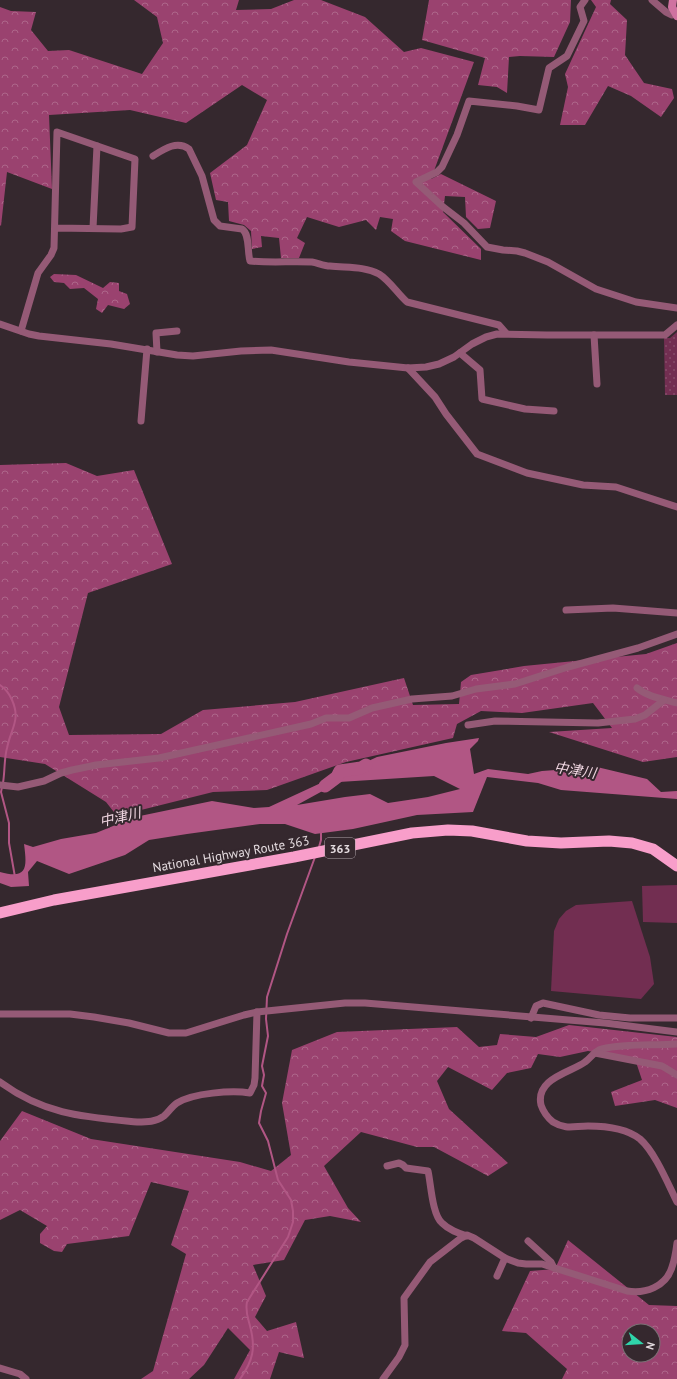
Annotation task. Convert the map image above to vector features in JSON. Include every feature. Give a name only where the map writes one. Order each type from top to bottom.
[{"type":"highway","name":"National Highway Route 363","points":[[0,913],[54,900],[294,857],[412,833],[448,830],[472,831],[527,841],[561,843],[609,841],[632,843],[654,850],[677,866]]},
{"type":"main road","points":[[673,0],[672,7],[676,15]]},
{"type":"street","points":[[585,0],[580,7],[584,21],[567,56],[549,68],[539,110],[469,101],[457,135],[442,167],[437,172],[416,182],[442,206],[464,223],[487,247],[525,253],[548,262],[596,289],[623,298],[636,302],[677,308]]},
{"type":"street","points":[[652,0],[669,14],[676,15]]},
{"type":"street","points":[[21,331],[38,274],[54,248],[57,132],[135,159],[132,227],[121,229],[55,228]]},
{"type":"street","points":[[153,156],[166,148],[176,145],[185,146],[189,149],[202,176],[214,220],[220,226],[244,230],[247,235],[250,261],[271,263],[313,262],[327,266],[367,269],[379,274],[407,302],[499,325],[506,333]]},
{"type":"street","points":[[93,228],[97,146]]},
{"type":"street","points":[[0,324],[38,336],[111,344],[147,349],[157,352],[193,356],[241,351],[270,350],[349,362],[408,368],[426,367],[439,364],[486,337],[506,333],[547,335],[665,335],[677,325]]},
{"type":"street","points":[[157,352],[156,333],[178,331]]},
{"type":"street","points":[[594,335],[597,384]]},
{"type":"street","points":[[141,421],[147,349]]},
{"type":"street","points":[[460,353],[480,370],[482,399],[525,409],[554,411]]},
{"type":"street","points":[[408,368],[435,397],[446,414],[477,454],[527,473],[583,485],[616,487],[677,507]]},
{"type":"street","points":[[566,610],[613,608],[677,613]]},
{"type":"street","points":[[0,785],[18,788],[44,781],[61,773],[72,770],[166,756],[311,724],[326,718],[349,718],[383,704],[428,697],[452,696],[476,689],[515,684],[568,667],[638,648],[677,634]]},
{"type":"street","points":[[637,688],[645,693],[677,703]]},
{"type":"street","points":[[468,725],[495,721],[598,723],[635,719],[645,715],[664,700]]},
{"type":"street","points":[[0,1014],[70,1014],[129,1023],[168,1033],[186,1033],[258,1012],[345,1003],[365,1003],[605,1023],[677,1032]]},
{"type":"street","points":[[531,1018],[536,1006],[544,1003],[599,1015],[630,1018],[677,1018]]},
{"type":"street","points":[[0,1082],[24,1097],[45,1107],[62,1112],[137,1122],[156,1120],[164,1116],[177,1103],[187,1099],[224,1092],[250,1093],[254,1085],[255,1078],[258,1012]]},
{"type":"street","points":[[677,1044],[624,1045],[601,1050],[594,1053],[585,1063],[555,1077],[547,1085],[541,1096],[544,1110],[552,1121],[562,1126],[573,1128],[582,1126],[609,1127],[639,1138],[649,1149],[657,1162],[677,1202]]},
{"type":"street","points":[[594,1053],[662,1066],[677,1075]]},
{"type":"street","points":[[387,1166],[399,1163],[406,1168],[428,1171],[436,1214],[440,1222],[456,1232],[474,1238],[505,1258],[518,1263],[542,1264],[627,1291],[644,1292],[660,1284],[668,1277],[672,1267],[677,1243]]},
{"type":"street","points":[[383,1379],[399,1357],[405,1345],[404,1298],[430,1262],[461,1238],[467,1236]]},
{"type":"street","points":[[528,1241],[551,1262],[554,1268]]},
{"type":"street","points":[[497,1276],[505,1258]]},
{"type":"street","points":[[0,1368],[20,1374],[26,1379]]},
{"type":"shaded area","points":[[677,332],[677,395],[665,395],[664,338],[670,338]]},
{"type":"shaded area","points":[[677,885],[677,923],[643,922],[642,886]]},
{"type":"shaded area","points":[[632,901],[650,957],[654,984],[641,999],[551,991],[554,931],[559,919],[566,911],[576,905]]},
{"type":"green space","points":[[134,0],[239,0],[236,10],[271,9],[294,0],[321,0],[365,17],[404,52],[421,48],[474,62],[431,179],[441,174],[496,201],[490,228],[478,229],[466,217],[465,197],[445,196],[443,212],[481,249],[481,260],[405,241],[391,231],[393,219],[380,217],[376,230],[366,220],[339,227],[307,217],[297,238],[305,243],[299,258],[281,258],[279,238],[261,236],[262,247],[252,249],[251,231],[244,225],[229,221],[228,202],[216,200],[210,173],[247,145],[267,100],[242,85],[186,123],[130,110],[49,115],[52,189],[7,172],[1,226],[0,7],[11,11],[36,12],[31,30],[48,51],[69,50],[142,74],[163,43],[157,17]]},
{"type":"green space","points":[[429,0],[571,0],[570,22],[554,57],[509,57],[507,93],[497,87],[478,85],[485,58],[422,40]]},
{"type":"green space","points":[[591,0],[611,0],[610,4],[627,20],[625,55],[644,83],[672,89],[674,98],[661,117],[631,96],[608,86],[585,125],[560,125],[568,87],[565,74],[596,7]]},
{"type":"green space","points":[[54,274],[76,275],[103,288],[110,282],[119,283],[119,291],[127,294],[130,304],[124,309],[108,305],[102,313],[96,309],[98,299],[84,288],[70,289],[64,283],[54,282],[50,277]]},
{"type":"green space","points":[[66,463],[97,476],[134,470],[172,564],[88,593],[59,707],[69,735],[161,734],[203,710],[295,702],[404,678],[413,705],[459,704],[461,682],[471,675],[524,666],[646,654],[677,643],[677,757],[643,762],[549,732],[612,728],[593,703],[522,713],[481,711],[457,724],[453,738],[346,762],[267,790],[213,792],[117,816],[106,802],[45,764],[0,757],[0,465]]},
{"type":"green space","points":[[569,1025],[677,1037],[677,1108],[655,1100],[615,1106],[611,1092],[642,1080],[635,1059],[588,1051],[560,1057],[538,1054],[531,1068],[507,1073],[492,1090],[448,1067],[437,1081],[449,1109],[508,1163],[488,1176],[434,1147],[417,1147],[361,1132],[324,1166],[348,1208],[361,1222],[330,1216],[305,1220],[284,1260],[253,1265],[266,1296],[255,1317],[267,1331],[296,1322],[304,1358],[279,1352],[270,1379],[234,1379],[250,1350],[228,1328],[204,1365],[189,1379],[141,1379],[153,1371],[186,1254],[171,1245],[189,1191],[151,1182],[129,1236],[67,1244],[62,1252],[54,1251],[40,1243],[40,1234],[47,1226],[20,1210],[0,1220],[0,1141],[22,1111],[91,1139],[240,1162],[271,1171],[291,1155],[282,1103],[292,1050],[337,1032],[457,1027],[479,1047],[497,1045],[500,1034],[536,1037]]},
{"type":"green space","points":[[568,1240],[649,1305],[677,1306],[677,1379],[562,1379],[567,1369],[526,1333],[502,1331],[530,1271],[555,1269]]},
{"type":"water","points":[[479,738],[470,749],[474,774],[488,769],[528,774],[542,771],[597,767],[647,779],[661,792],[677,791],[677,799],[561,790],[538,783],[487,777],[473,812],[417,815],[353,829],[315,834],[285,824],[260,824],[187,834],[149,840],[125,855],[69,874],[37,861],[28,872],[29,886],[11,887],[0,883],[0,872],[16,874],[21,873],[24,870],[24,844],[33,847],[61,839],[96,833],[135,817],[212,801],[254,808],[269,807],[377,757]],"holes":[[[434,776],[460,789],[428,797],[388,803],[370,794],[297,805],[339,782]]]},
{"type":"waterway","points":[[0,685],[10,695],[16,713],[6,752],[3,783]]},
{"type":"waterway","name":"中津川","points":[[325,786],[337,777],[340,771],[361,768],[366,765]]},
{"type":"waterway","points":[[2,787],[1,792],[9,823],[9,843],[15,877]]},
{"type":"waterway","points":[[319,847],[321,832]]},
{"type":"waterway","points":[[240,1379],[248,1366],[253,1348],[252,1334],[246,1305],[247,1302],[288,1237],[293,1222],[291,1200],[278,1180],[268,1141],[259,1123],[266,1093],[262,1086],[264,1075],[262,1066],[268,1036],[266,1019],[267,997],[287,934],[315,857]]}]
